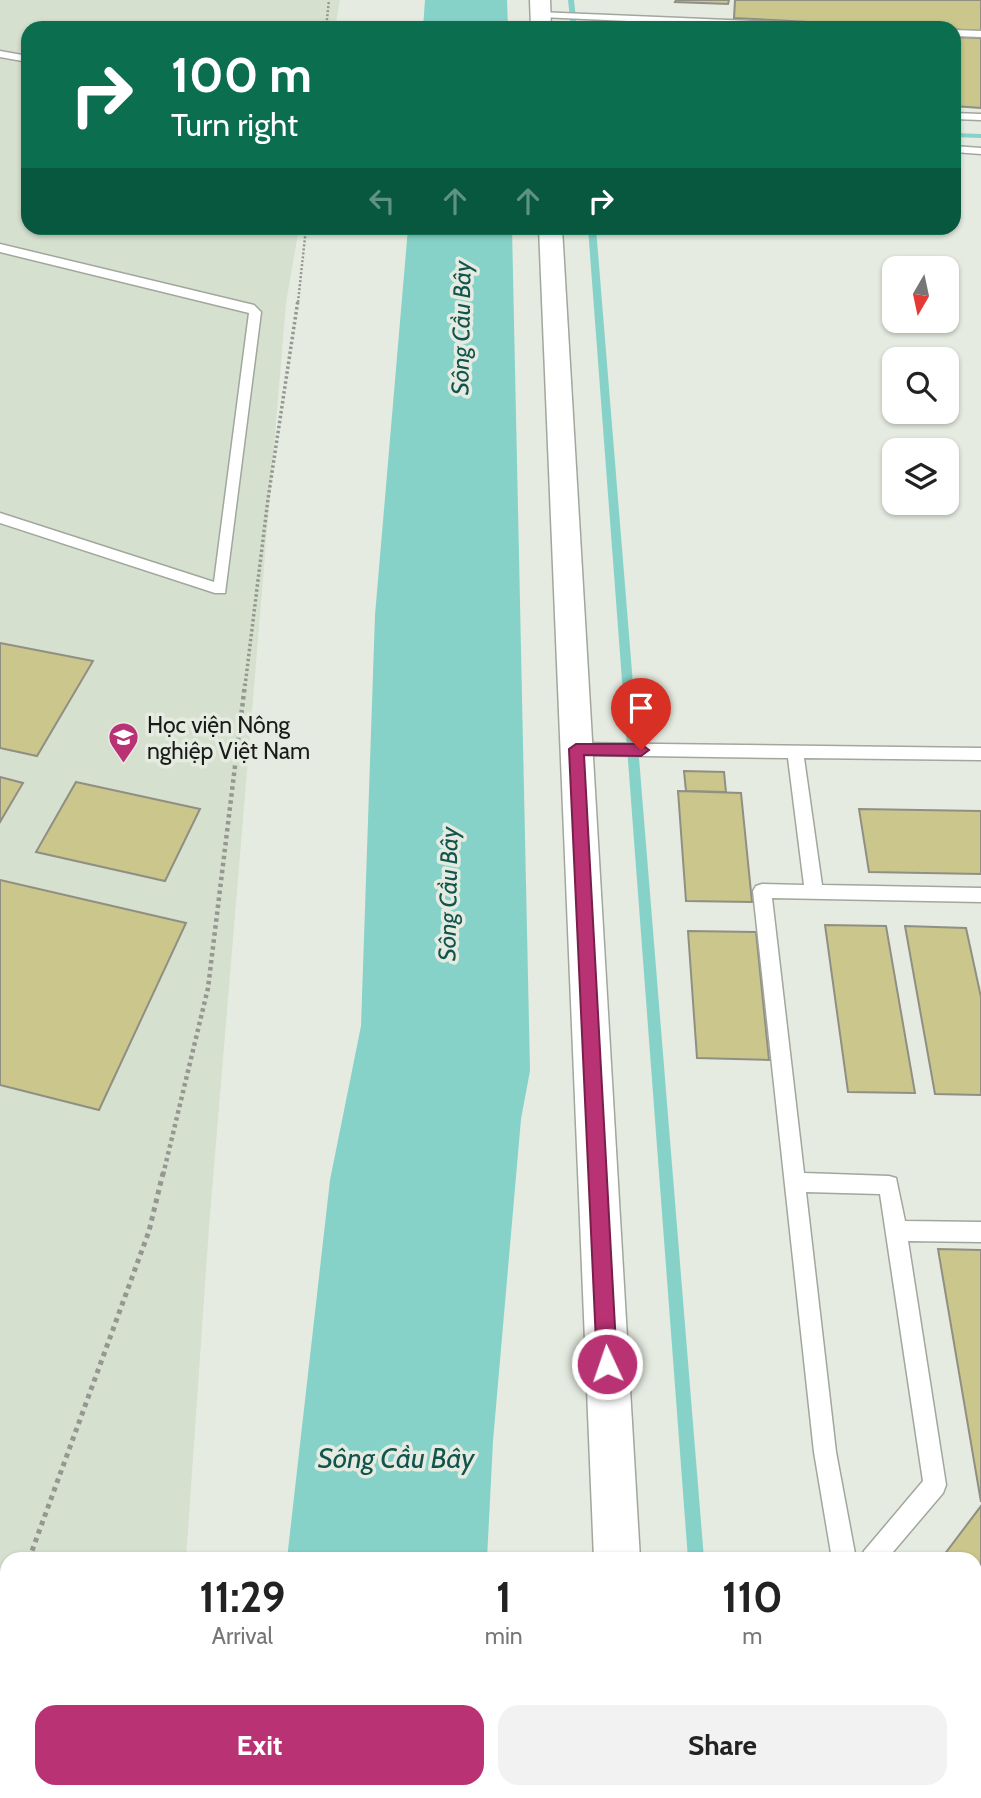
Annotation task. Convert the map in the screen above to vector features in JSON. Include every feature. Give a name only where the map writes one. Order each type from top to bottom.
[{"type":"street","points":[[550,235],[587,749],[617,1552]]},
{"type":"lane","points":[[544,14],[654,21]]},
{"type":"lane","points":[[961,33],[981,34]]},
{"type":"lane","points":[[0,54],[21,58]]},
{"type":"lane","points":[[961,116],[981,117]]},
{"type":"lane","points":[[961,150],[981,151]]},
{"type":"lane","points":[[0,248],[250,308],[255,312],[220,589],[0,518]]},
{"type":"lane","points":[[587,749],[981,754]]},
{"type":"lane","points":[[795,752],[814,892]]},
{"type":"lane","points":[[843,1552],[825,1452],[762,891],[981,895]]},
{"type":"lane","points":[[794,1182],[889,1185],[935,1486],[878,1552]]},
{"type":"lane","points":[[896,1231],[981,1232]]},
{"type":"path","points":[[327,21],[329,0]]},
{"type":"path","points":[[32,1552],[149,1231],[208,988],[266,512],[296,318],[305,235]]},
{"type":"shaded area","name":"Học viện Nông nghiệp Việt Nam","points":[[0,0],[340,0],[336,21],[21,21],[21,235],[298,235],[286,303],[209,1227],[186,1552],[0,1552]]},
{"type":"water","points":[[425,0],[507,0],[508,21],[424,21]]},
{"type":"water","name":"Sông Cầu Bây","points":[[407,235],[512,235],[530,1071],[521,1119],[493,1441],[487,1552],[288,1552],[330,1180],[361,1026],[375,615]]},
{"type":"building","points":[[729,0],[728,4],[675,2]]},
{"type":"building","points":[[735,0],[981,0],[981,31],[961,30],[961,21],[791,21],[734,18]]},
{"type":"building","points":[[961,37],[981,38],[981,108],[961,107]]},
{"type":"building","points":[[0,643],[93,661],[37,756],[0,748]]},
{"type":"building","points":[[684,771],[724,772],[726,792],[686,791]]},
{"type":"building","points":[[0,777],[23,783],[0,822]]},
{"type":"building","points":[[76,782],[200,809],[165,881],[36,852]]},
{"type":"building","points":[[678,791],[741,793],[752,902],[686,901]]},
{"type":"building","points":[[859,809],[981,811],[981,874],[869,872]]},
{"type":"building","points":[[0,880],[186,923],[99,1110],[0,1085]]},
{"type":"building","points":[[825,925],[886,926],[915,1093],[848,1092]]},
{"type":"building","points":[[905,926],[966,928],[981,997],[981,1095],[935,1094]]},
{"type":"building","points":[[688,931],[756,932],[769,1060],[697,1058]]},
{"type":"building","points":[[938,1249],[981,1250],[981,1502]]},
{"type":"building","points":[[981,1506],[981,1552],[946,1552]]},
{"type":"waterway","points":[[571,0],[573,21]]},
{"type":"waterway","points":[[961,135],[981,136]]},
{"type":"waterway","points":[[593,235],[695,1552]]},
{"type":"place","name":"Học viện Nông nghiệp Việt Nam","points":[[124,765]]},
{"type":"route","points":[[607,1364],[576,749],[641,750]]}]
